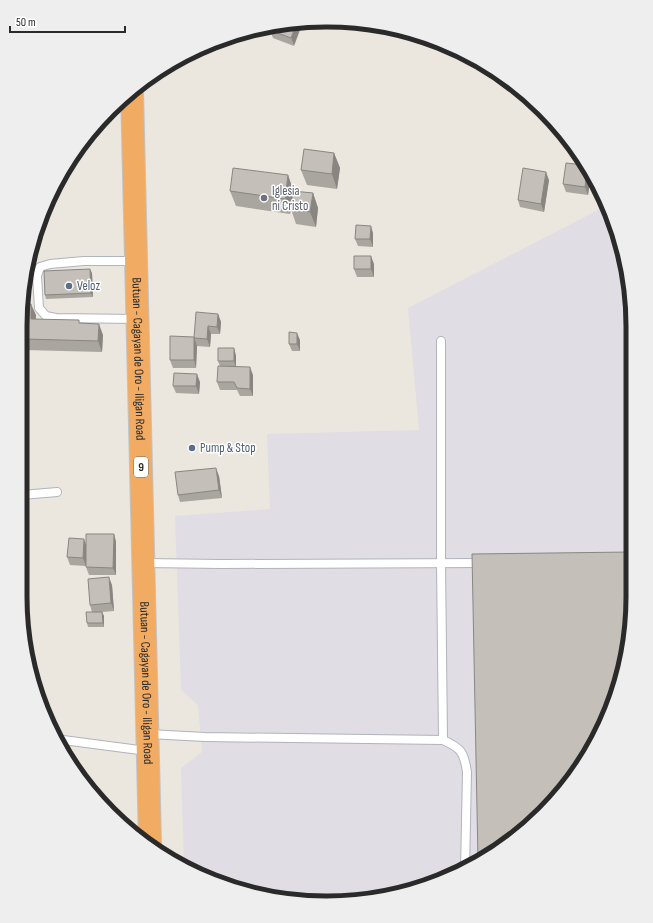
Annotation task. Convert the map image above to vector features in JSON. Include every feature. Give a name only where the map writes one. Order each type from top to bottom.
[{"type":"highway","name":"Butuan - Cagayan de Oro - Iligan Road","points":[[132,98],[150,838]]},
{"type":"lane","points":[[136,261],[84,261],[50,264],[40,267],[37,276],[39,308],[46,316],[56,318],[138,319]]},
{"type":"lane","points":[[441,341],[440,563],[443,740]]},
{"type":"lane","points":[[27,495],[57,492]]},
{"type":"lane","points":[[144,563],[488,563]]},
{"type":"lane","points":[[64,740],[148,742],[205,737],[443,740],[454,745],[462,752],[467,772],[465,862]]},
{"type":"shaded area","points":[[601,208],[616,249],[620,268],[626,326],[626,596],[623,634],[539,807],[524,822],[493,846],[441,873],[404,886],[385,890],[326,896],[287,893],[249,886],[212,873],[184,860],[181,768],[202,752],[198,705],[181,690],[175,516],[270,509],[267,434],[419,430],[408,308]]},
{"type":"building","points":[[294,29],[291,38],[275,32]]},
{"type":"building","points":[[304,149],[334,153],[332,174],[301,170]]},
{"type":"building","points":[[566,163],[579,164],[586,177],[585,187],[563,184]]},
{"type":"building","points":[[233,168],[288,175],[285,199],[230,191]]},
{"type":"building","points":[[523,168],[546,172],[541,204],[518,200]]},
{"type":"building","points":[[293,191],[313,193],[310,212],[291,209]]},
{"type":"building","points":[[356,225],[371,226],[370,239],[355,239]]},
{"type":"building","points":[[354,256],[371,256],[371,269],[354,269]]},
{"type":"building","name":"Veloz","points":[[90,269],[91,293],[45,295],[44,271]]},
{"type":"building","points":[[28,304],[31,304],[31,319],[79,320],[79,323],[99,324],[98,341],[27,339]]},
{"type":"building","points":[[196,312],[218,314],[217,327],[208,326],[207,339],[194,338]]},
{"type":"building","points":[[289,332],[297,333],[297,344],[289,344]]},
{"type":"building","points":[[170,336],[194,337],[194,360],[170,360]]},
{"type":"building","points":[[218,348],[234,348],[234,361],[218,361]]},
{"type":"building","points":[[218,366],[250,367],[250,389],[237,388],[234,382],[217,382]]},
{"type":"building","points":[[174,373],[197,374],[196,386],[173,386]]},
{"type":"building","points":[[216,468],[219,490],[178,495],[175,472]]},
{"type":"building","points":[[86,534],[114,534],[113,568],[86,567]]},
{"type":"building","points":[[69,538],[84,539],[83,558],[67,557]]},
{"type":"building","points":[[626,552],[625,616],[620,655],[610,693],[595,729],[576,763],[552,794],[524,822],[493,846],[478,855],[472,554]]},
{"type":"building","points":[[109,577],[111,603],[90,605],[88,579]]},
{"type":"building","points":[[86,612],[102,612],[103,623],[87,623]]},
{"type":"place","name":"Iglesia ni Cristo","points":[[264,198]]},
{"type":"place","name":"Veloz","points":[[69,286]]},
{"type":"place","name":"Pump & Stop","points":[[192,448]]}]
